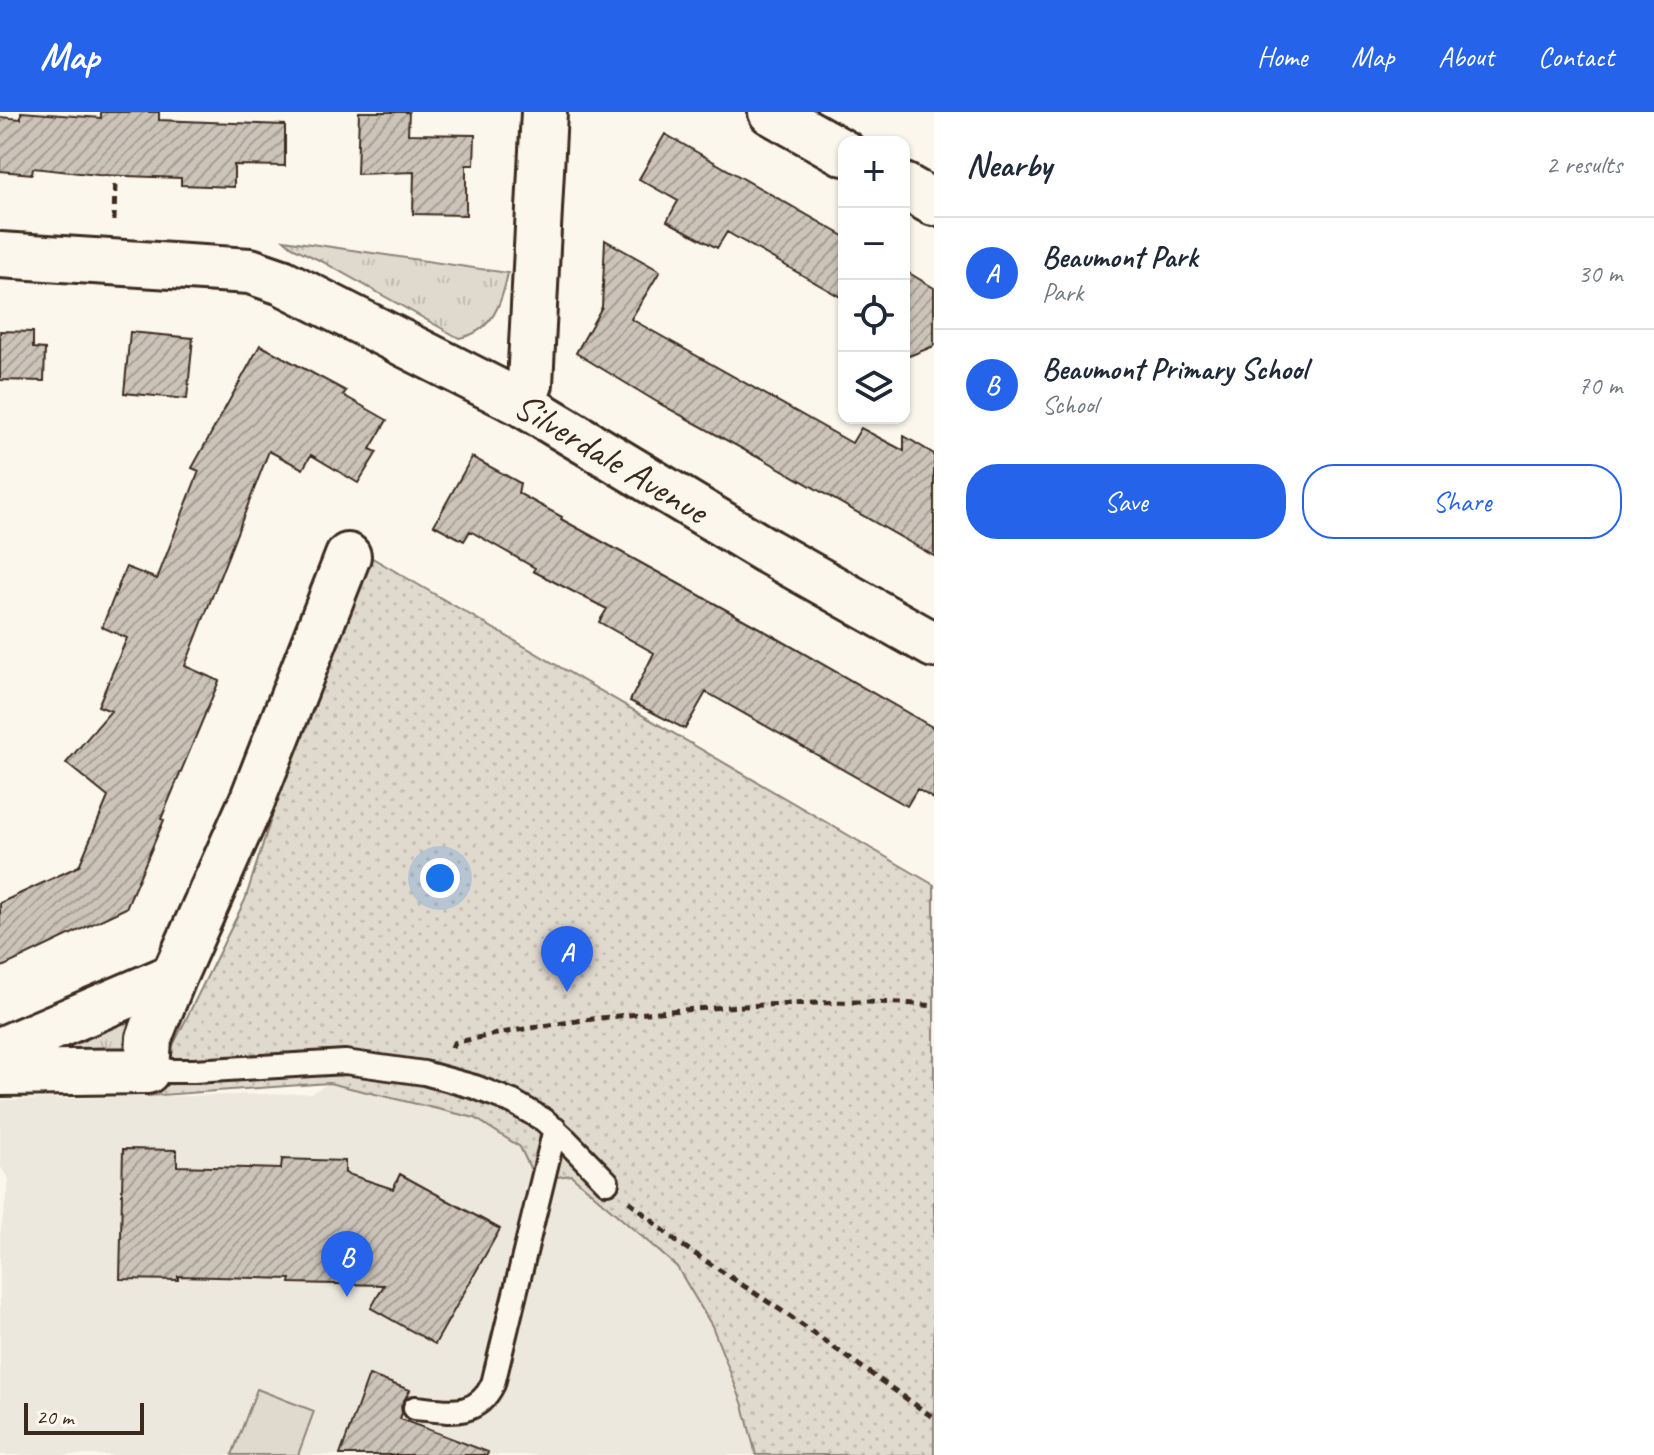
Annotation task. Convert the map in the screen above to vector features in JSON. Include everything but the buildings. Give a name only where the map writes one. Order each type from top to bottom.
[{"type":"street","points":[[521,403],[530,384],[544,112]]},
{"type":"street","points":[[771,112],[838,150]]},
{"type":"street","points":[[910,189],[934,203]]},
{"type":"street","name":"Silverdale Avenue","points":[[0,255],[250,271],[282,282],[521,403],[767,551],[934,645]]},
{"type":"street","points":[[0,1073],[147,1071],[149,1038],[252,801],[348,556]]},
{"type":"street","points":[[0,1050],[174,976]]},
{"type":"lane","points":[[147,1071],[345,1062],[424,1073],[488,1092],[544,1120],[607,1182]]},
{"type":"lane","points":[[415,1408],[454,1412],[470,1409],[487,1397],[493,1384],[555,1129]]},
{"type":"path","points":[[113,234],[115,182]]},
{"type":"path","points":[[450,1053],[454,1043],[587,1019],[694,1009],[799,1004],[906,1002],[934,1006]]},
{"type":"path","points":[[607,1182],[677,1242],[934,1418]]},
{"type":"shaded area","points":[[329,1083],[475,1118],[520,1147],[532,1172],[557,1177],[570,1175],[641,1232],[677,1267],[712,1326],[749,1421],[757,1455],[0,1455],[0,1235],[9,1180],[0,1166],[0,1100],[311,1093]]},
{"type":"green space","points":[[284,240],[508,273],[499,305],[488,322],[471,335],[459,338]]},
{"type":"green space","points":[[357,549],[934,885],[934,1455],[756,1455],[743,1405],[712,1326],[677,1267],[571,1175],[557,1177],[532,1172],[520,1147],[475,1118],[329,1083],[148,1096],[245,900]]},
{"type":"green space","points":[[117,1021],[127,1022],[132,1032],[125,1055],[70,1059],[44,1048]]},
{"type":"green space","points":[[257,1389],[314,1411],[298,1455],[232,1455]]},
{"type":"place","name":"Beaumont Park","points":[[567,992]]},
{"type":"place","name":"Beaumont Primary School","points":[[347,1297]]}]
